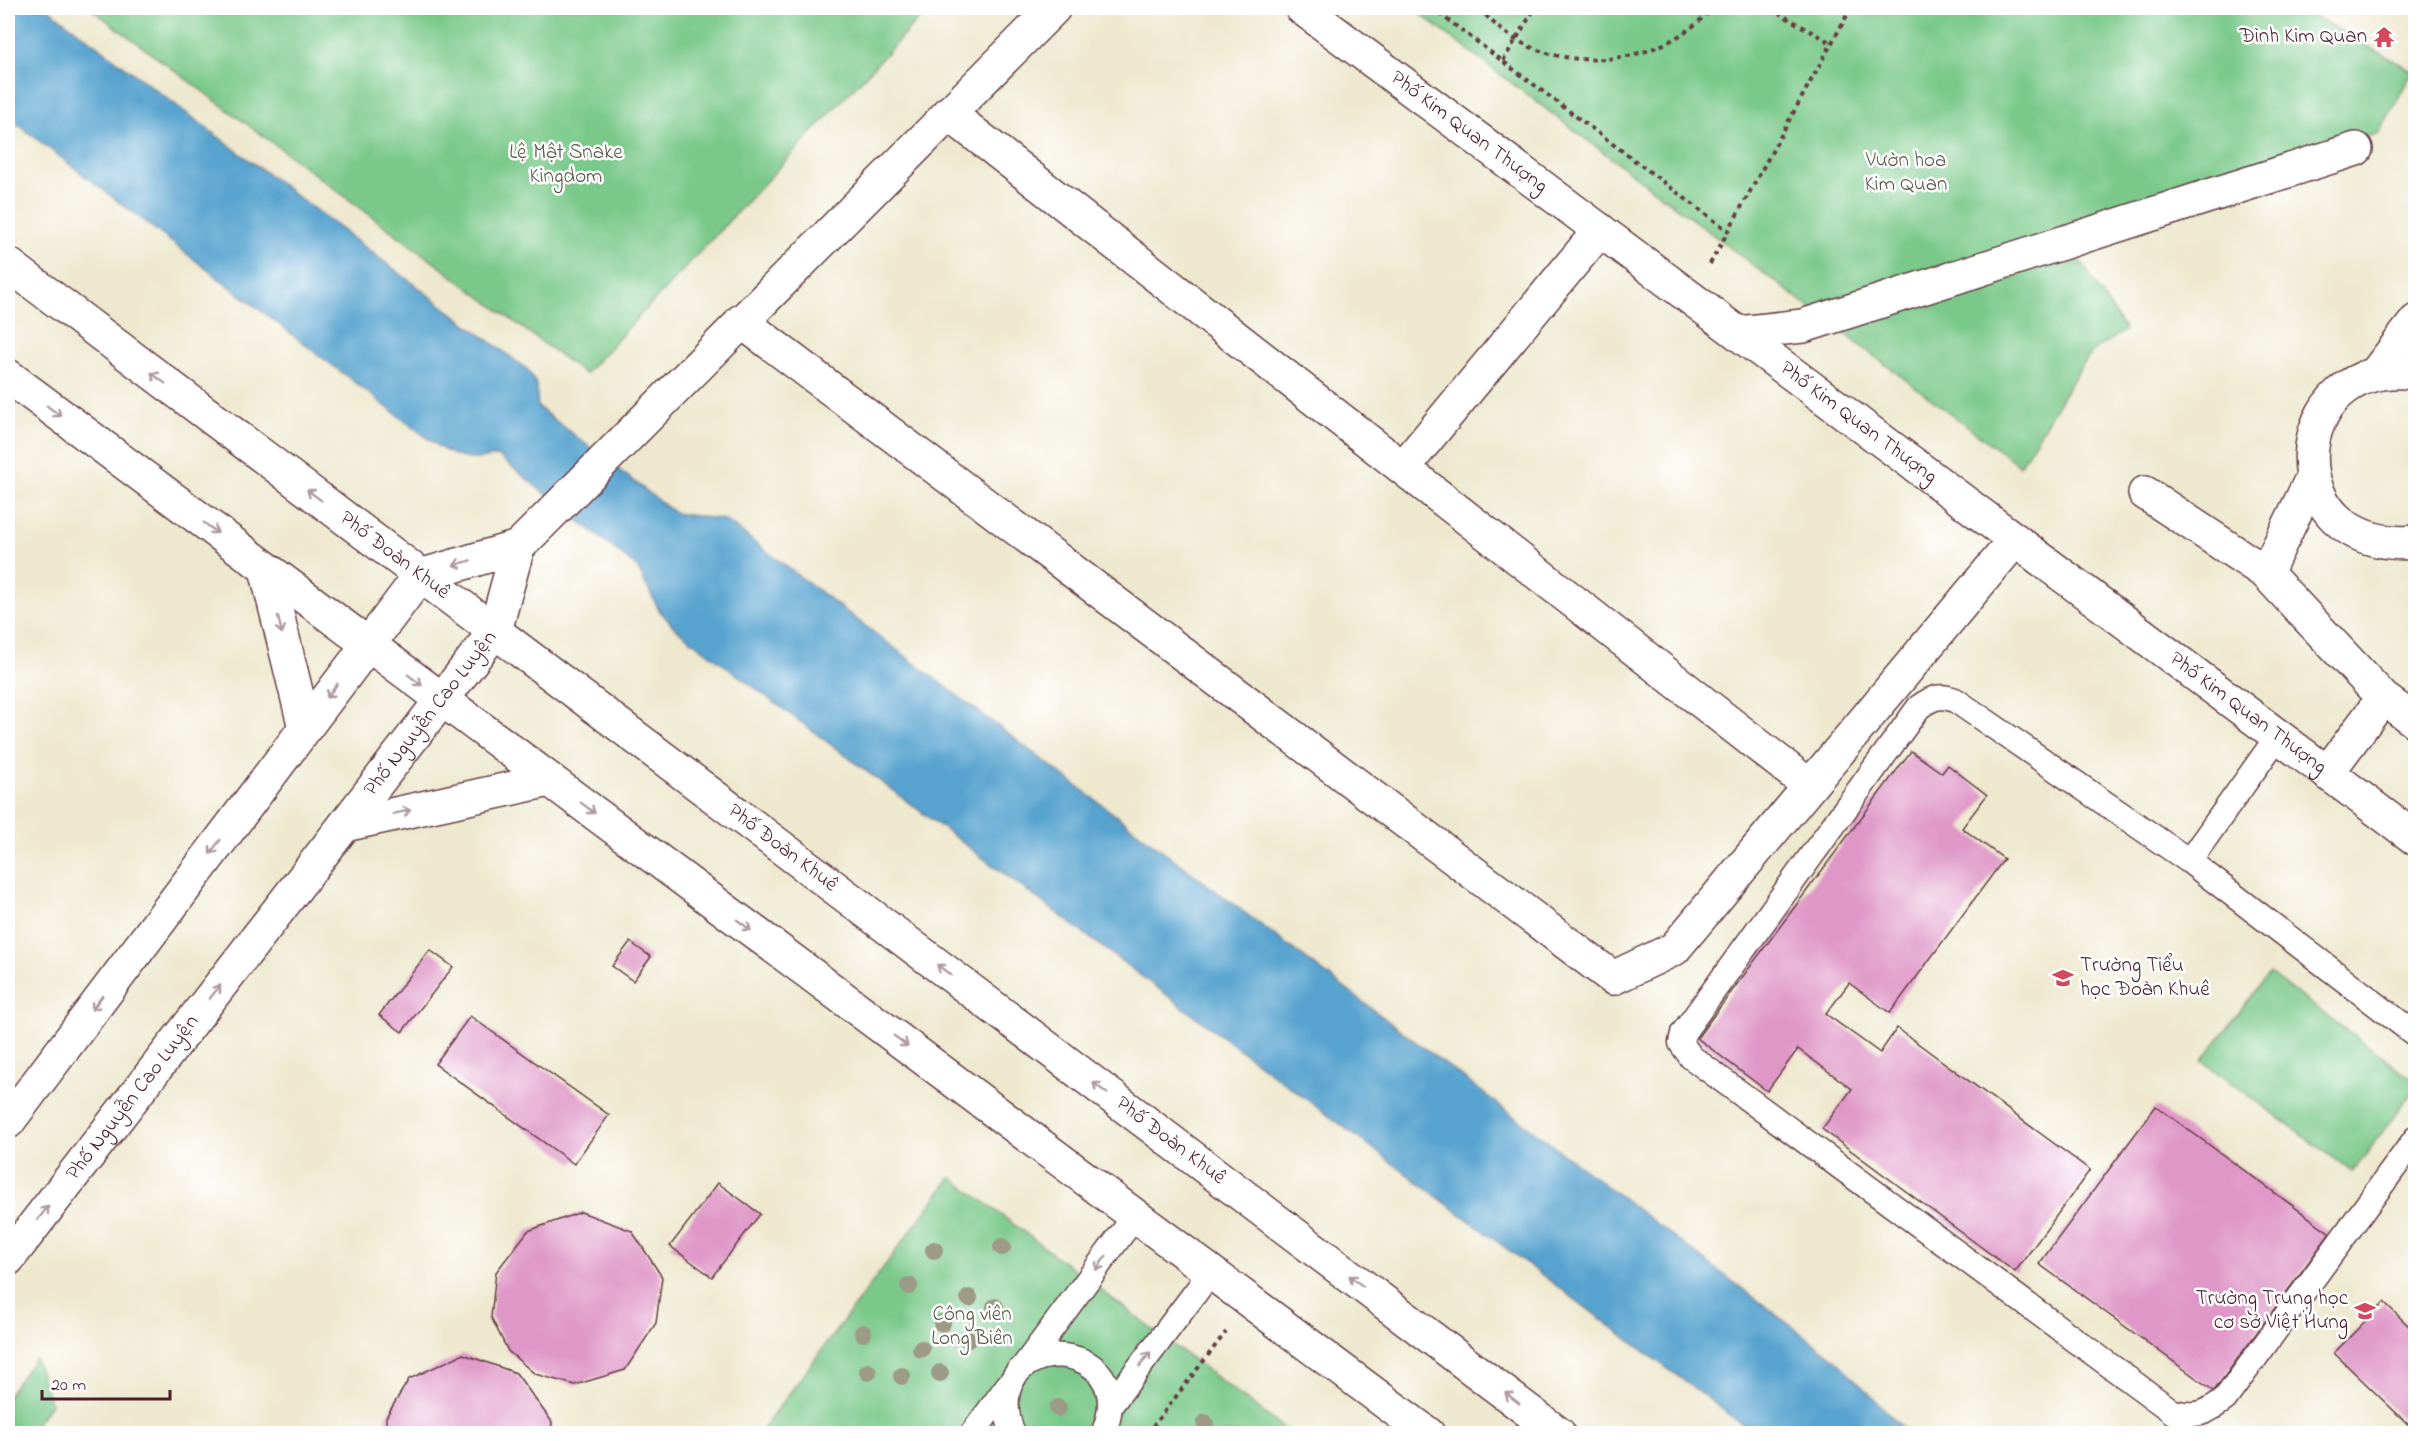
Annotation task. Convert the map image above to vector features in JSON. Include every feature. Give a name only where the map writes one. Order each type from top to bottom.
[{"type":"street","points":[[8,1122],[420,576],[522,541],[1054,8]]},
{"type":"street","name":"Phố Kim Quan Thượng","points":[[1302,8],[2415,839]]},
{"type":"street","points":[[948,113],[1810,786]]},
{"type":"street","points":[[1738,333],[1803,326],[2356,149]]},
{"type":"street","points":[[1403,468],[1600,230]]},
{"type":"street","name":"Phố Đoàn Khuê","points":[[8,264],[1559,1434]]},
{"type":"street","points":[[741,321],[1613,978],[1674,949],[2015,540]]},
{"type":"street","points":[[2376,373],[2415,321]]},
{"type":"street","points":[[2409,550],[2352,532],[2334,517],[2321,499],[2312,478],[2310,456],[2313,433],[2323,412],[2337,395],[2355,382],[2376,373],[2399,370],[2415,373]]},
{"type":"street","points":[[8,376],[1428,1434]]},
{"type":"street","points":[[2266,573],[2312,478]]},
{"type":"street","points":[[2145,493],[2266,573],[2383,698],[2415,722]]},
{"type":"street","name":"Phố Nguyễn Cao Luyện","points":[[8,1259],[495,632],[522,541]]},
{"type":"street","points":[[266,569],[305,728]]},
{"type":"street","points":[[2327,773],[2383,698]]},
{"type":"street","points":[[345,825],[550,780]]},
{"type":"lane","points":[[2415,1035],[2189,861],[1955,700],[1942,695],[1930,699],[1919,708],[1690,1023],[1683,1033],[1682,1043],[1691,1057],[2173,1412],[2192,1416],[2209,1411],[2225,1399],[2415,1138]]},
{"type":"lane","points":[[2189,861],[2278,736]]},
{"type":"lane","points":[[972,1434],[1135,1216]]},
{"type":"lane","points":[[1110,1406],[1211,1272]]},
{"type":"lane","points":[[1012,1434],[1006,1417],[1006,1400],[1016,1376],[1035,1359],[1050,1355],[1067,1355],[1083,1360],[1096,1370],[1106,1384],[1110,1419],[1103,1434]]},
{"type":"path","points":[[1432,8],[1727,230]]},
{"type":"path","points":[[1480,8],[1502,28],[1546,52],[1571,58],[1596,60],[1621,58],[1646,52],[1670,42],[1712,8]]},
{"type":"path","points":[[1503,61],[1535,8]]},
{"type":"path","points":[[1770,8],[1831,43]]},
{"type":"path","points":[[1693,300],[1727,230],[1851,8]]},
{"type":"path","points":[[1147,1434],[1250,1301]]},
{"type":"green space","name":"Lệ Mật Snake Kingdom","points":[[90,8],[929,8],[585,374]]},
{"type":"green space","name":"Vườn hoa Kim Quan","points":[[1412,8],[2299,8],[2413,71],[2379,133],[2061,231],[2125,330],[2093,352],[2080,368],[2020,466]]},
{"type":"green space","points":[[2269,973],[2415,1081],[2415,1088],[2353,1172],[2202,1061]]},
{"type":"green space","name":"Công viên Long Biên","points":[[951,1177],[1290,1433],[759,1434]]},
{"type":"green space","points":[[35,1358],[51,1404],[29,1433],[8,1433],[8,1395]]},
{"type":"water","points":[[8,8],[47,8],[528,370],[536,384],[538,407],[675,513],[725,520],[1834,1358],[1908,1433],[1754,1433],[676,629],[659,610],[637,567],[498,456],[467,459],[439,447],[8,117]]},
{"type":"building","points":[[1911,751],[1942,773],[1948,765],[1987,795],[1962,828],[2004,859],[1890,1013],[1849,983],[1826,1014],[1880,1053],[1897,1028],[2090,1170],[2015,1272],[1822,1129],[1852,1089],[1798,1049],[1767,1091],[1697,1038]]},
{"type":"building","points":[[630,942],[651,957],[633,981],[612,966]]},
{"type":"building","points":[[430,950],[453,967],[402,1032],[379,1015]]},
{"type":"building","points":[[470,1016],[609,1115],[574,1164],[435,1064]]},
{"type":"building","points":[[2156,1106],[2330,1233],[2214,1391],[2039,1264]]},
{"type":"building","points":[[718,1183],[760,1214],[712,1277],[670,1246]]},
{"type":"building","points":[[581,1212],[632,1231],[662,1277],[656,1323],[625,1370],[575,1385],[535,1374],[508,1351],[491,1317],[496,1272],[528,1231]]},
{"type":"building","points":[[2384,1302],[2416,1333],[2416,1432],[2334,1353]]},
{"type":"building","points":[[463,1354],[516,1373],[552,1422],[551,1434],[386,1434],[386,1417],[409,1379]]},
{"type":"place","name":"Đình Kim Quan","points":[[2384,37]]},
{"type":"place","name":"Trường Tiểu học Đoàn Khuê","points":[[2063,978]]},
{"type":"place","name":"Trường Trung học cơ sở Việt Hưng","points":[[2365,1311]]}]
